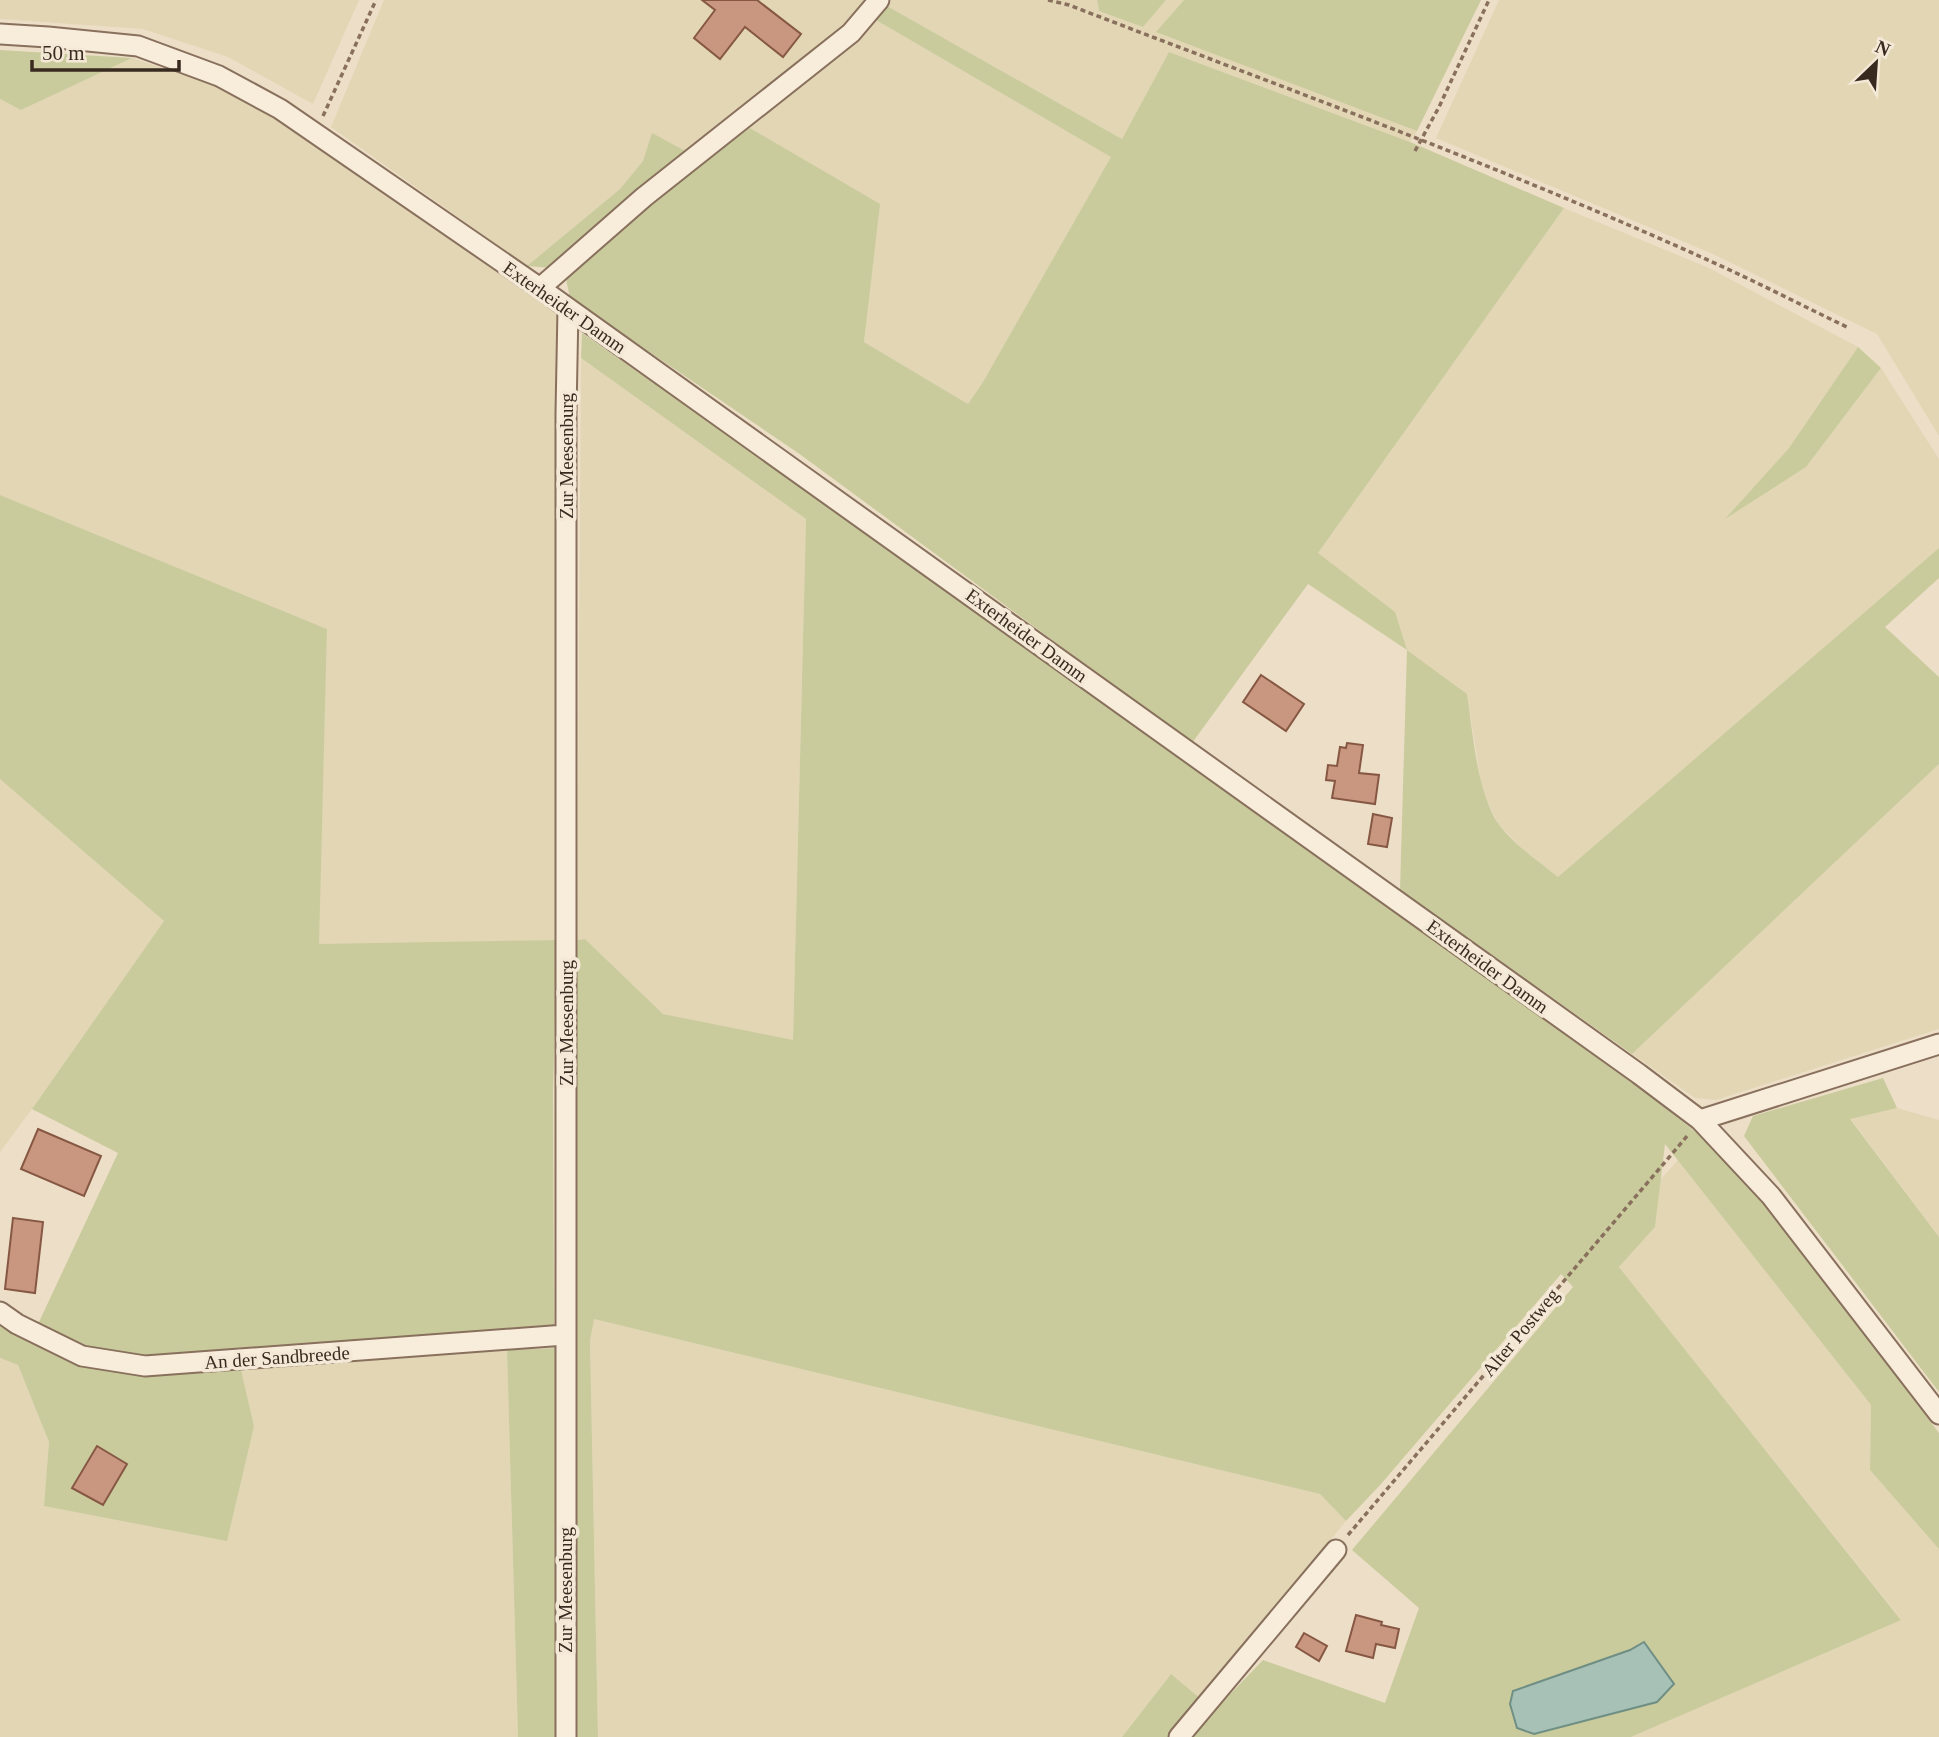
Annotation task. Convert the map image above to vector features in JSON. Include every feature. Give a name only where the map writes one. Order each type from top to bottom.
[{"type":"street","points":[[540,288],[644,197],[851,33],[879,0]]},
{"type":"street","name":"Exterheider Damm","points":[[0,34],[138,46],[219,76],[316,132],[540,288],[1700,1120],[1771,1196],[1939,1414]]},
{"type":"street","name":"Zur Meesenburg","points":[[566,1737],[568,308]]},
{"type":"street","points":[[1700,1120],[1939,1044]]},
{"type":"street","name":"An der Sandbreede","points":[[0,1312],[17,1324],[82,1356],[145,1366],[565,1335]]},
{"type":"street","points":[[1179,1737],[1336,1550]]},
{"type":"path","points":[[316,132],[376,0]]},
{"type":"path","points":[[1048,0],[1069,5],[1588,208],[1712,261],[1849,328]]},
{"type":"path","points":[[1415,150],[1439,107],[1489,0]]},
{"type":"path","name":"Alter Postweg","points":[[1336,1550],[1700,1120]]},
{"type":"shaded area","points":[[0,0],[359,0],[313,104],[228,57],[143,29],[0,19]]},
{"type":"shaded area","points":[[384,0],[871,0],[847,30],[689,153],[652,134],[643,161],[620,189],[527,266],[331,127]]},
{"type":"shaded area","points":[[892,0],[1097,0],[1099,11],[1143,27],[1166,0],[1184,0],[1157,32],[1417,131],[1410,142],[1169,52],[1122,139],[887,6]]},
{"type":"shaded area","points":[[1499,0],[1939,0],[1939,436],[1877,334],[1713,254],[1436,138]]},
{"type":"shaded area","points":[[876,20],[1112,157],[968,404],[864,342],[879,204],[750,128]]},
{"type":"shaded area","points":[[132,58],[210,84],[272,115],[557,312],[557,940],[318,945],[327,629],[0,495],[0,99],[21,110]]},
{"type":"shaded area","points":[[1564,208],[1709,268],[1858,347],[1789,448],[1728,516],[1806,467],[1881,368],[1939,459],[1939,548],[1558,877],[1524,850],[1499,825],[1483,794],[1467,694],[1407,650],[1394,612],[1318,553]]},
{"type":"shaded area","points":[[581,358],[806,519],[793,1041],[663,1014],[585,939],[577,940]]},
{"type":"shaded area","points":[[1939,764],[1939,1029],[1716,1100],[1695,1098],[1632,1054]]},
{"type":"shaded area","points":[[0,779],[164,921],[0,1152]]},
{"type":"shaded area","points":[[1897,1108],[1939,1120],[1939,1237],[1850,1118]]},
{"type":"shaded area","points":[[1678,1160],[1871,1405],[1870,1470],[1939,1549],[1939,1737],[1631,1737],[1901,1619],[1619,1267],[1655,1227],[1660,1180]]},
{"type":"shaded area","points":[[594,1319],[1320,1494],[1346,1521],[1201,1699],[1171,1674],[1122,1737],[598,1737],[590,1341]]},
{"type":"shaded area","points":[[507,1350],[518,1737],[0,1737],[0,1358],[18,1365],[49,1442],[44,1506],[123,1520],[254,1426],[240,1367]]},
{"type":"shaded area","points":[[1644,1642],[1674,1684],[1657,1702],[1534,1734],[1517,1728],[1510,1704],[1513,1691],[1630,1650]]},
{"type":"green space","points":[[1097,0],[1166,0],[1143,27],[1099,11]]},
{"type":"green space","points":[[1184,0],[1481,0],[1417,131],[1156,32]]},
{"type":"green space","points":[[887,6],[1122,139],[1169,52],[1410,142],[1564,208],[1318,553],[1395,612],[1407,650],[1308,584],[1192,743],[801,455],[570,298],[566,279],[580,265],[690,171],[750,128],[880,204],[864,342],[968,404],[1111,157],[876,20]]},
{"type":"green space","points":[[0,50],[132,58],[21,110],[0,99]]},
{"type":"green space","points":[[652,133],[689,153],[551,268],[527,266],[620,189],[643,161]]},
{"type":"green space","points":[[582,333],[979,613],[1637,1085],[1708,1142],[1766,1205],[1939,1433],[1939,1549],[1870,1470],[1871,1405],[1665,1144],[1655,1227],[1619,1267],[1901,1620],[1631,1737],[1192,1737],[1263,1660],[1385,1703],[1419,1608],[1352,1550],[1573,1287],[1561,1274],[1381,1484],[1346,1521],[1320,1494],[594,1319],[590,1341],[598,1737],[576,1737],[574,1082],[577,940],[585,939],[663,1014],[793,1040],[806,519],[581,358]]},
{"type":"green space","points":[[1858,347],[1881,368],[1806,467],[1725,519],[1789,448]]},
{"type":"green space","points":[[0,495],[327,629],[319,944],[557,940],[553,1093],[554,1326],[237,1353],[254,1426],[227,1541],[44,1506],[49,1442],[18,1365],[0,1358],[0,1307],[39,1322],[118,1153],[32,1109],[164,921],[0,779]]},
{"type":"green space","points":[[1939,548],[1939,578],[1885,627],[1939,677],[1939,764],[1632,1054],[1400,890],[1407,650],[1467,694],[1477,763],[1492,813],[1513,840],[1558,877]]},
{"type":"green space","points":[[1883,1078],[1897,1108],[1850,1119],[1939,1237],[1939,1392],[1744,1136],[1753,1116]]},
{"type":"green space","points":[[555,1348],[556,1737],[518,1737],[507,1350]]},
{"type":"green space","points":[[1171,1674],[1201,1699],[1170,1737],[1122,1737]]},
{"type":"building","points":[[702,0],[757,0],[801,34],[783,57],[745,27],[720,59],[694,38],[715,10]]},
{"type":"building","points":[[1261,675],[1304,704],[1286,731],[1243,702]]},
{"type":"building","points":[[1347,743],[1363,745],[1359,773],[1379,775],[1375,804],[1332,798],[1335,781],[1326,780],[1328,765],[1337,766],[1340,747],[1346,748]]},
{"type":"building","points":[[1373,814],[1392,818],[1387,847],[1368,844]]},
{"type":"building","points":[[38,1129],[101,1156],[84,1196],[21,1169]]},
{"type":"building","points":[[13,1218],[43,1222],[35,1293],[5,1289]]},
{"type":"building","points":[[97,1446],[127,1464],[103,1505],[72,1488]]},
{"type":"building","points":[[1356,1615],[1399,1629],[1395,1648],[1376,1644],[1373,1658],[1346,1651]]},
{"type":"building","points":[[1304,1633],[1327,1646],[1319,1661],[1296,1647]]}]
